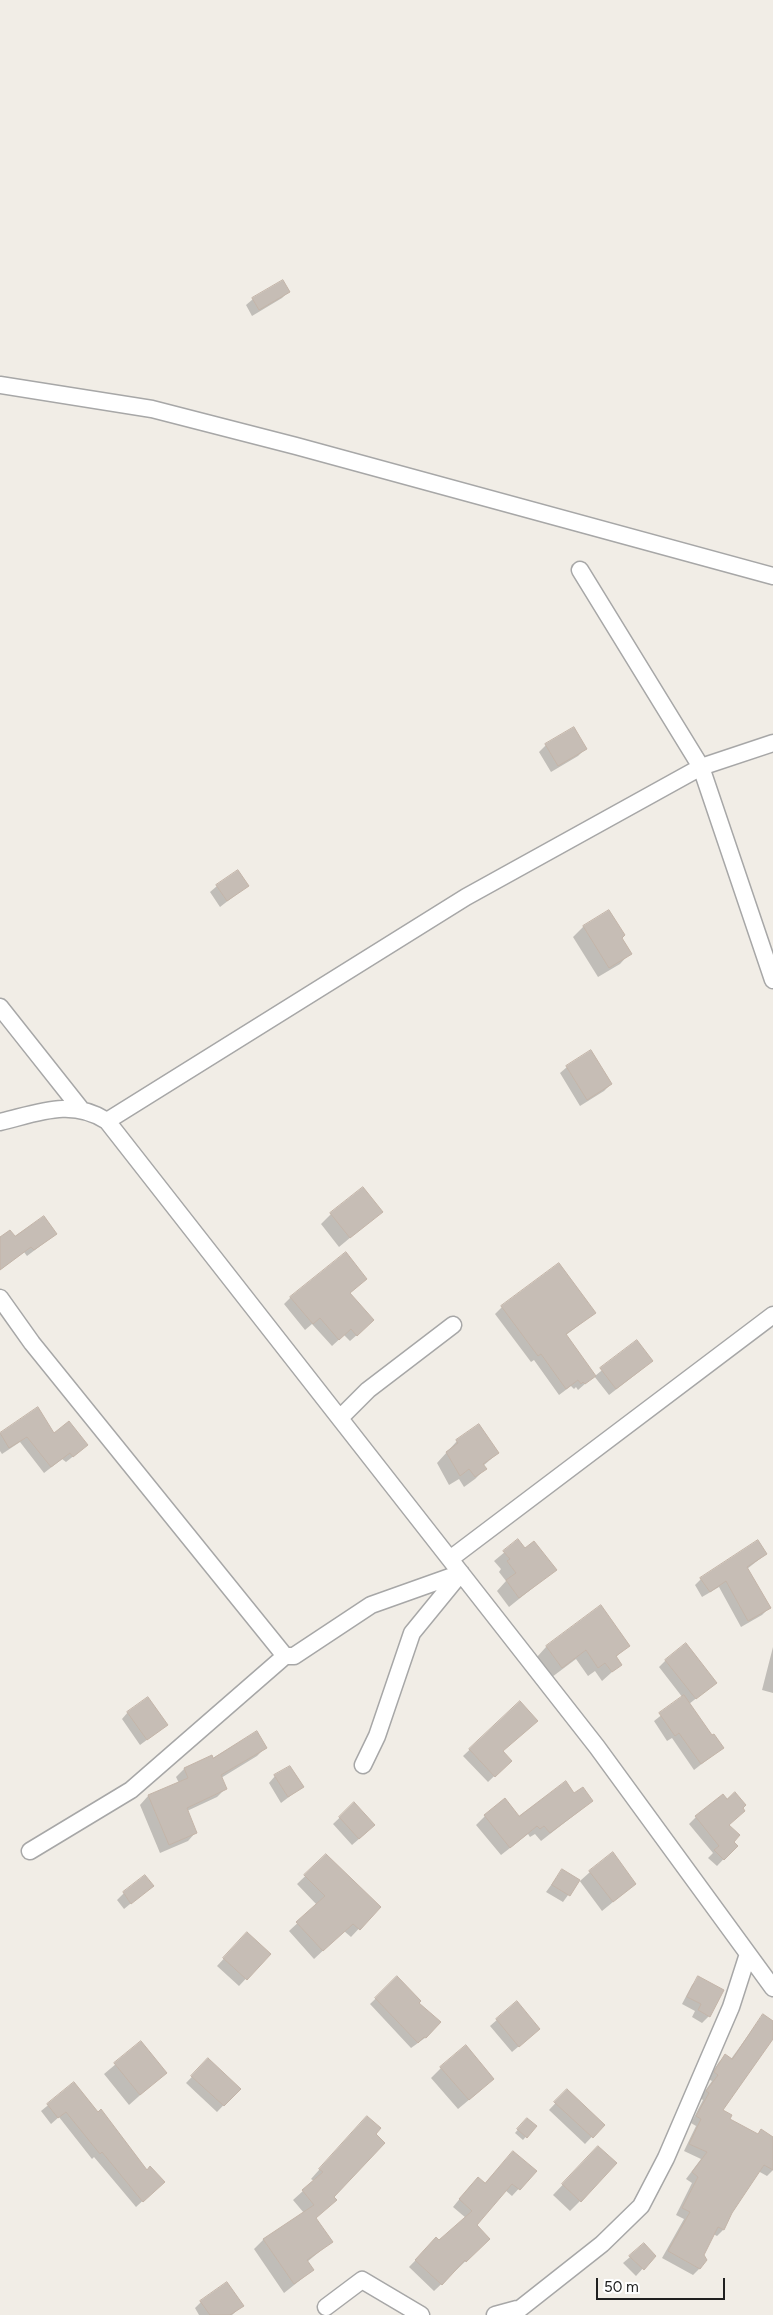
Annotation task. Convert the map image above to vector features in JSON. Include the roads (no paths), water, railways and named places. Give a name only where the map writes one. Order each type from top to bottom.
[{"type":"street","points":[[0,385],[152,409],[296,446],[773,576]]},
{"type":"street","points":[[580,570],[701,767],[773,980]]},
{"type":"street","points":[[107,1121],[466,897],[701,767],[773,743]]},
{"type":"street","points":[[0,1007],[80,1108]]},
{"type":"street","points":[[0,1122],[60,1108],[80,1108],[95,1113],[107,1121],[597,1747],[773,1988]]},
{"type":"street","points":[[0,1298],[32,1343],[285,1656]]},
{"type":"street","points":[[450,1560],[773,1315]]},
{"type":"street","points":[[340,1418],[368,1390],[453,1325]]},
{"type":"street","points":[[30,1851],[131,1790],[285,1656],[294,1656],[371,1605],[460,1573]]},
{"type":"street","points":[[363,1765],[377,1736],[412,1632],[460,1573]]},
{"type":"street","points":[[495,2315],[515,2312],[602,2244],[641,2206],[666,2158],[728,2016],[748,1954]]},
{"type":"street","points":[[326,2307],[362,2280],[421,2315]]}]
